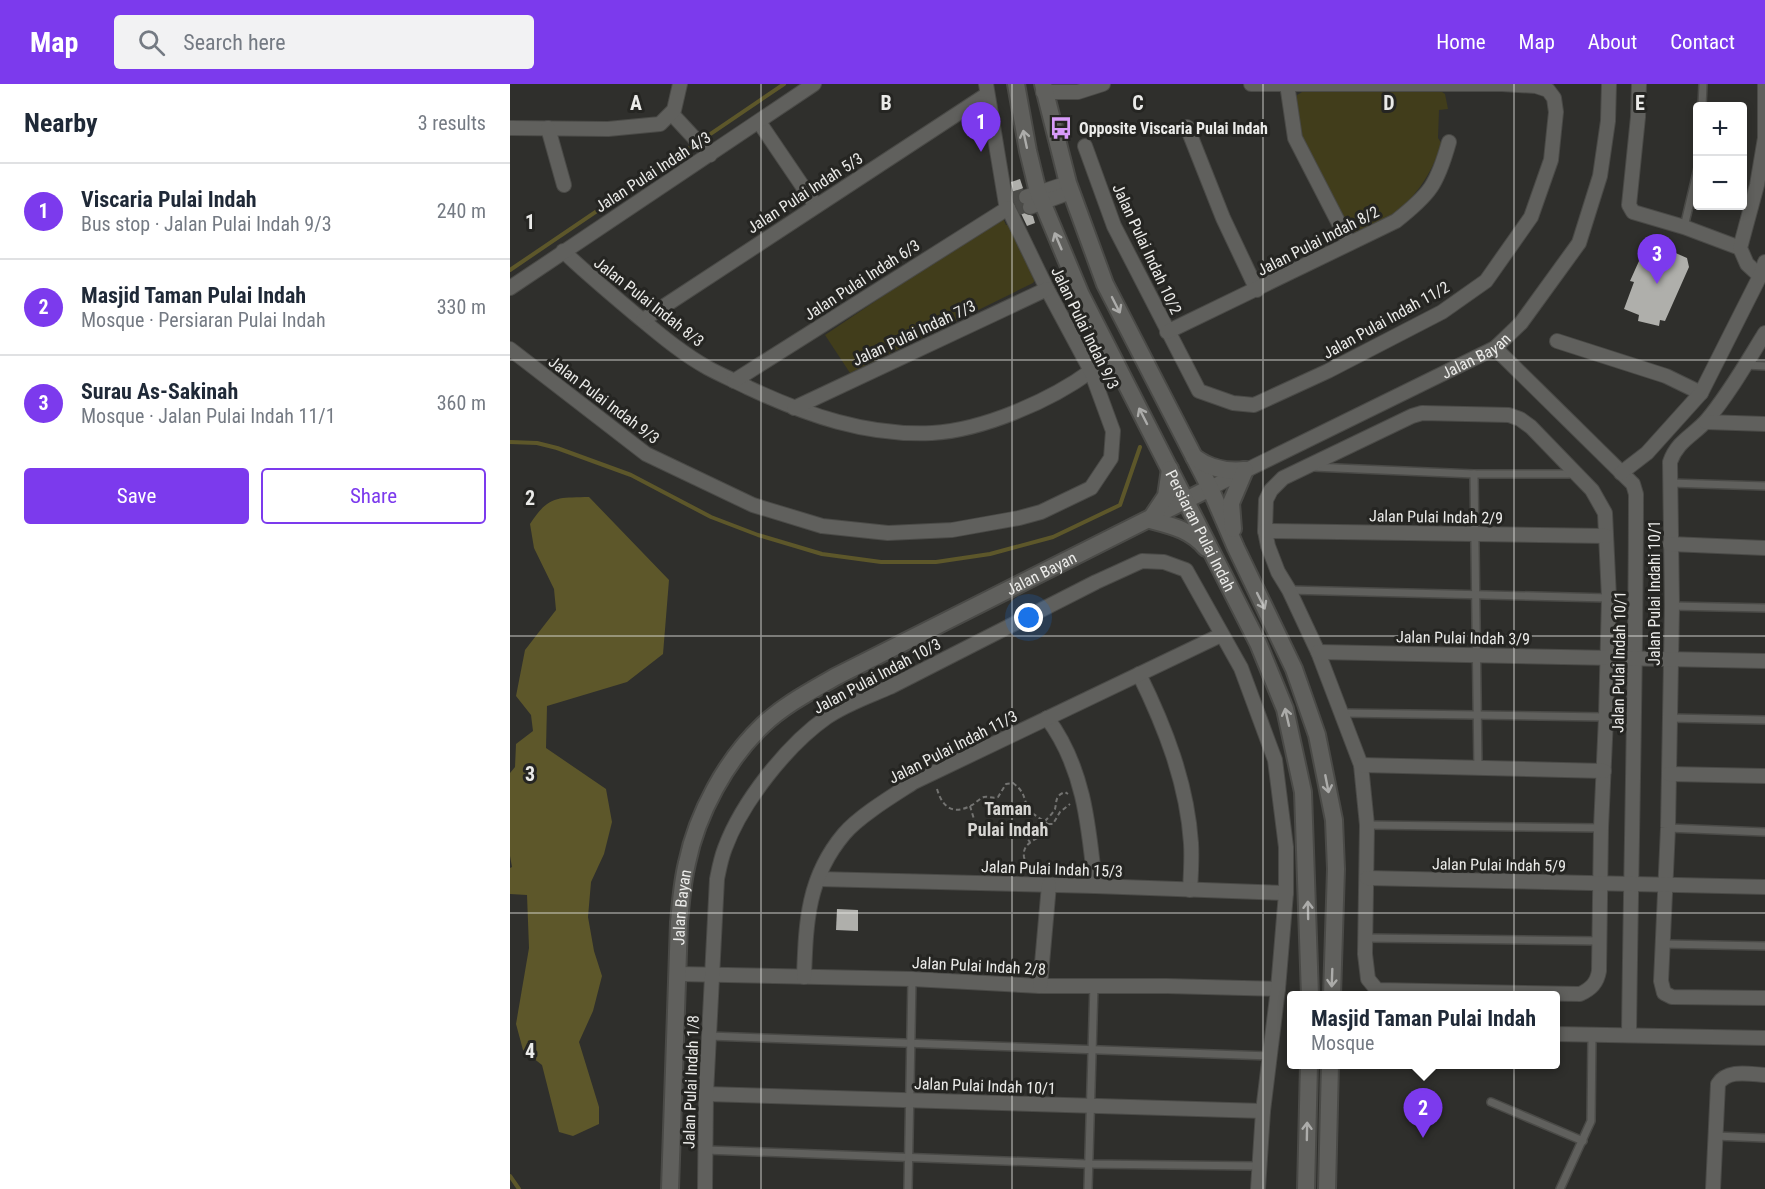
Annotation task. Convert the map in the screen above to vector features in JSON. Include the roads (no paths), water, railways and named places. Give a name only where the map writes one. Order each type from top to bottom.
[{"type":"main road","name":"Persiaran Pulai Indah","points":[[1016,84],[1026,141],[1023,203],[1081,295],[1258,643],[1285,709],[1303,792],[1310,991]]},
{"type":"main road","name":"Persiaran Pulai Indah","points":[[1043,88],[1070,187],[1105,284],[1210,488],[1294,669],[1317,735],[1334,830],[1336,869],[1332,991]]},
{"type":"main road","points":[[1194,457],[1202,463],[1219,469],[1245,470],[1231,503],[1236,548]]},
{"type":"main road","points":[[1170,468],[1166,496],[1150,520],[1186,530],[1198,538],[1216,560]]},
{"type":"main road","name":"Jalan Bayan","points":[[670,1189],[680,922],[684,881],[703,813],[746,744],[764,724],[798,698],[835,677],[1210,488]]},
{"type":"main road","points":[[1306,1189],[1309,1069]]},
{"type":"main road","points":[[1327,1189],[1330,1069]]},
{"type":"street","points":[[510,128],[608,129],[660,124],[672,114],[680,84]]},
{"type":"street","name":"Jalan Pulai Indah 4/3","points":[[510,288],[814,84]]},
{"type":"street","points":[[1043,88],[1078,92],[1103,84]]},
{"type":"street","points":[[1251,84],[1287,84],[1295,138],[1349,243]]},
{"type":"street","name":"Jalan Pulai Indah 11/2","points":[[1167,332],[1199,391],[1233,403],[1254,405],[1328,371],[1442,312],[1486,281],[1531,217],[1551,160],[1556,112],[1554,99],[1548,90],[1536,86],[1502,84],[1287,84]]},
{"type":"street","name":"Jalan Bayan","points":[[1210,488],[1494,348],[1521,323],[1579,243],[1600,176],[1608,121],[1609,84]]},
{"type":"street","points":[[1639,84],[1629,205],[1633,212],[1684,227],[1740,248]]},
{"type":"street","points":[[1763,276],[1747,264],[1740,248],[1757,185],[1765,138],[1765,84]]},
{"type":"street","name":"Jalan Pulai Indah 9/3","points":[[510,349],[646,454],[763,508],[822,526],[888,533],[952,530],[1041,512],[1091,488],[1112,458],[1113,431],[1091,371],[1047,289],[1023,203],[1000,162],[986,89]]},
{"type":"street","name":"Jalan Pulai Indah 5/3","points":[[643,320],[816,206],[986,89]]},
{"type":"street","points":[[672,114],[709,154]]},
{"type":"street","points":[[759,122],[816,206]]},
{"type":"street","points":[[1187,127],[1224,218],[1257,290]]},
{"type":"street","points":[[548,128],[564,185]]},
{"type":"street","name":"Jalan Pulai Indah 8/2","points":[[1167,332],[1396,221],[1422,200],[1440,173],[1449,142]]},
{"type":"street","name":"Jalan Pulai Indah 10/2","points":[[1085,146],[1114,226],[1167,332]]},
{"type":"street","name":"Jalan Pulai Indah 6/3","points":[[734,381],[1023,203],[1070,187]]},
{"type":"street","name":"Jalan Pulai Indah 8/3","points":[[563,251],[586,273],[680,350],[734,381],[822,419],[894,432],[933,433],[978,424],[1018,410],[1072,385],[1091,371]]},
{"type":"street","points":[[1621,473],[1647,453],[1701,393],[1763,276],[1765,262]]},
{"type":"street","name":"Jalan Pulai Indah 7/3","points":[[794,408],[1047,289]]},
{"type":"street","name":"Jalan Pulai Indahi 10/1","points":[[1765,333],[1706,422],[1686,437],[1673,452],[1670,462],[1672,606],[1668,828],[1661,981],[1664,993],[1672,997],[1765,998]]},
{"type":"street","points":[[1557,341],[1666,376],[1701,393]]},
{"type":"street","name":"Jalan Pulai Indah 10/1","points":[[1494,348],[1634,484],[1636,494],[1636,659],[1630,884],[1629,1035]]},
{"type":"street","points":[[1305,467],[1422,413],[1509,416],[1520,419],[1531,427],[1577,474]]},
{"type":"street","points":[[1706,422],[1765,424]]},
{"type":"street","name":"Jalan Pulai Indah 10/1","points":[[1305,467],[1282,478],[1271,490],[1266,500],[1265,531],[1278,572],[1289,590],[1317,652],[1361,765],[1367,825],[1365,954],[1368,979],[1377,990],[1437,991]]},
{"type":"street","name":"Jalan Pulai Indah 10/1","points":[[1560,993],[1580,994],[1590,990],[1599,976],[1601,828],[1609,598],[1605,513],[1592,490],[1577,474]]},
{"type":"street","name":"Jalan Pulai Indah 2/9","points":[[1265,531],[1606,536]]},
{"type":"street","points":[[1670,544],[1765,548]]},
{"type":"street","name":"Jalan Pulai Indah 10/3","points":[[711,975],[717,879],[725,848],[735,825],[776,763],[828,716],[1142,561],[1164,562],[1186,570],[1221,635]]},
{"type":"street","points":[[1221,635],[1241,668],[1275,760],[1286,847],[1286,893],[1278,990],[1263,1111],[1258,1189]]},
{"type":"street","name":"Jalan Pulai Indah 11/3","points":[[804,977],[808,910],[818,879],[829,856],[845,833],[884,801],[914,782],[1221,635]]},
{"type":"street","name":"Jalan Pulai Indah 3/9","points":[[1317,652],[1765,661]]},
{"type":"street","points":[[1139,674],[1161,719],[1183,788],[1191,843],[1190,890]]},
{"type":"street","points":[[1047,718],[1061,736],[1075,769],[1088,817],[1095,886]]},
{"type":"street","points":[[1361,765],[1604,771]]},
{"type":"street","points":[[1669,774],[1765,776]]},
{"type":"street","name":"Jalan Pulai Indah 5/9","points":[[1367,878],[1765,886]]},
{"type":"street","name":"Jalan Pulai Indah 15/3","points":[[818,879],[1286,893]]},
{"type":"street","points":[[1040,986],[1049,885]]},
{"type":"street","name":"Jalan Pulai Indah 2/8","points":[[678,974],[912,979],[1040,986],[1095,985],[1278,990]]},
{"type":"street","name":"Jalan Pulai Indah 1/8","points":[[705,1189],[711,975]]},
{"type":"street","points":[[1560,1034],[1765,1038]]},
{"type":"street","points":[[1713,1189],[1717,1090],[1722,1077],[1739,1074],[1765,1075]]},
{"type":"street","name":"Jalan Pulai Indah 10/1","points":[[706,1094],[1263,1111]]},
{"type":"lane","points":[[1702,84],[1702,102]]},
{"type":"lane","points":[[1684,227],[1693,189]]},
{"type":"lane","points":[[1745,365],[1765,366]]},
{"type":"lane","points":[[1305,467],[1474,474],[1577,474]]},
{"type":"lane","points":[[1474,474],[1478,768]]},
{"type":"lane","points":[[1670,483],[1765,486]]},
{"type":"lane","points":[[1289,590],[1609,598]]},
{"type":"lane","points":[[1672,606],[1765,608]]},
{"type":"lane","points":[[1342,713],[1606,717]]},
{"type":"lane","points":[[1670,718],[1765,720]]},
{"type":"lane","points":[[1367,825],[1601,828]]},
{"type":"lane","points":[[1668,828],[1765,832]]},
{"type":"lane","points":[[1366,938],[1600,941]]},
{"type":"lane","points":[[1662,944],[1765,946]]},
{"type":"lane","points":[[909,1189],[912,979]]},
{"type":"lane","points":[[1088,1189],[1095,985]]},
{"type":"lane","points":[[1560,1189],[1591,1121],[1592,1035]]},
{"type":"lane","points":[[710,1036],[1270,1056]]},
{"type":"lane","points":[[1491,1102],[1583,1141]]},
{"type":"lane","points":[[1715,1136],[1765,1138]]},
{"type":"lane","points":[[706,1150],[1088,1164],[1259,1166]]},
{"type":"waterway","points":[[510,270],[784,84]]},
{"type":"waterway","points":[[510,442],[537,443],[557,448],[631,475],[711,517],[758,535],[822,554],[881,562],[936,562],[990,554],[1053,537],[1120,505],[1140,447]]},
{"type":"waterway","points":[[510,1176],[519,1189]]},
{"type":"tunnel","points":[[1012,199],[1025,195]]},
{"type":"tunnel","points":[[1016,209],[1029,204]]},
{"type":"place","name":"Opposite Viscaria Pulai Indah","points":[[1061,128]]},
{"type":"place","name":"Viscaria Pulai Indah","points":[[981,152]]},
{"type":"place","name":"Surau As-Sakinah","points":[[1657,284]]},
{"type":"place","name":"Masjid Taman Pulai Indah","points":[[1423,1138]]},
{"type":"district","name":"Taman Pulai Indah","points":[[1008,818]]}]
